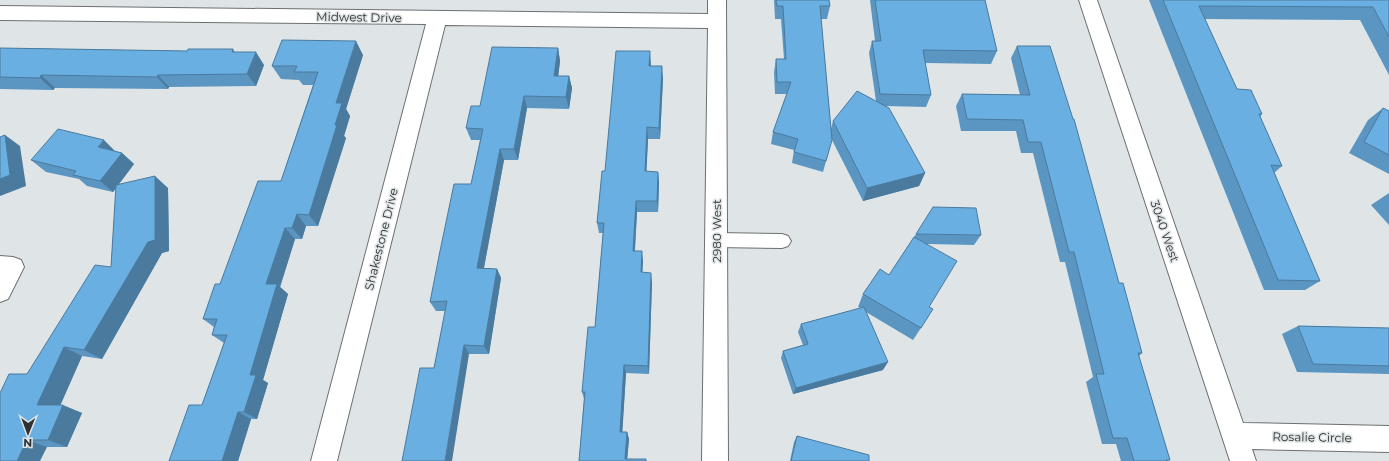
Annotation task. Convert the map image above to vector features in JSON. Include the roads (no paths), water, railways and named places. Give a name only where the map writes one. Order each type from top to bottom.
[{"type":"street","name":"3040 West","points":[[1088,0],[1243,461]]},
{"type":"street","name":"Midwest Drive","points":[[0,13],[437,18],[717,11]]},
{"type":"street","name":"2980 West","points":[[715,461],[717,11]]},
{"type":"street","name":"Shakestone Drive","points":[[324,461],[437,18]]},
{"type":"street","points":[[0,292],[7,267]]},
{"type":"street","name":"Rosalie Circle","points":[[1234,436],[1389,439]]},
{"type":"lane","points":[[716,240],[782,241]]}]
